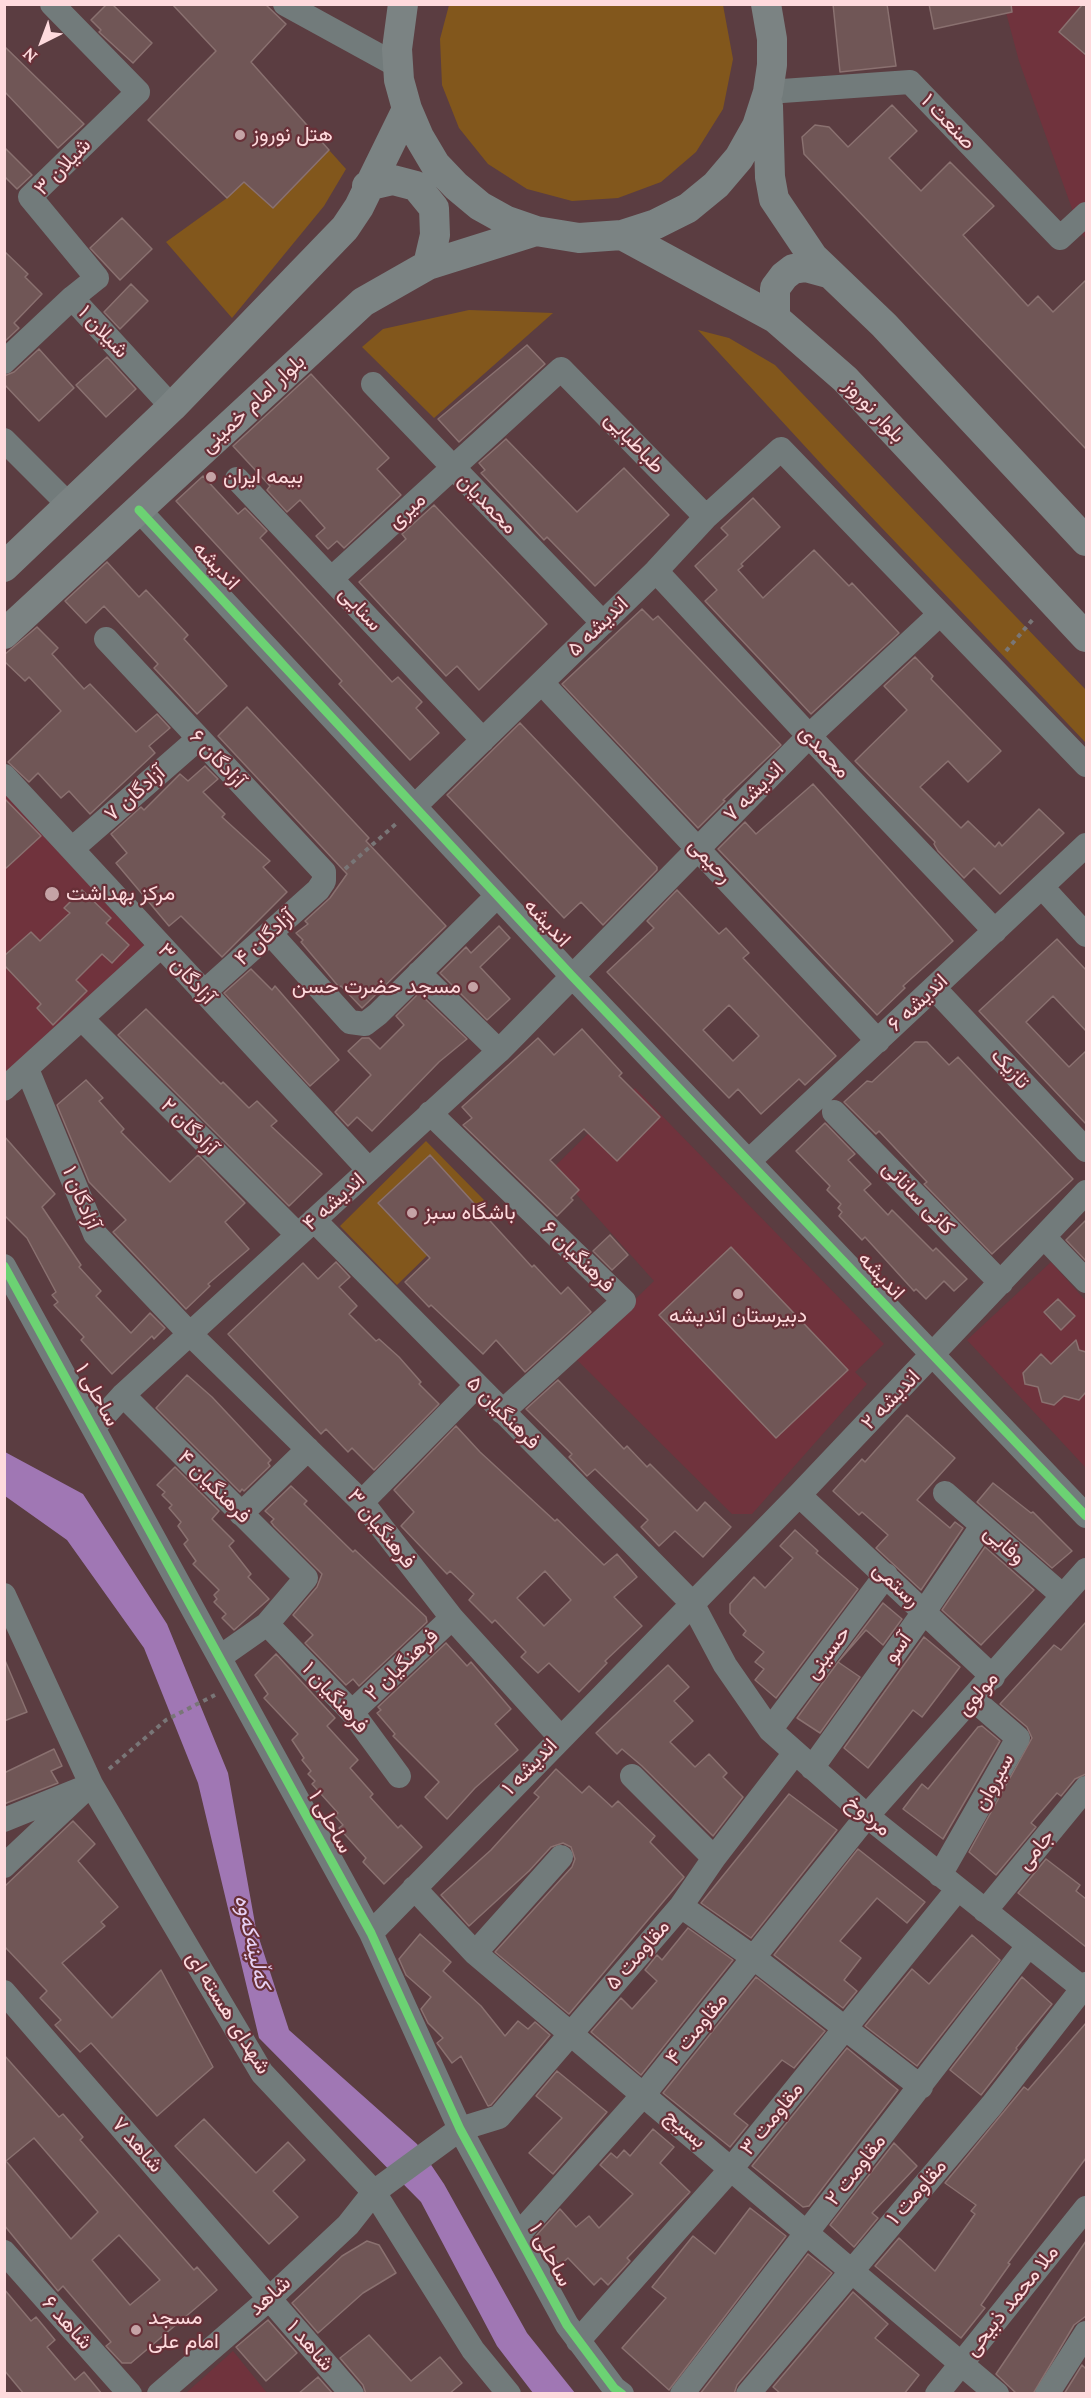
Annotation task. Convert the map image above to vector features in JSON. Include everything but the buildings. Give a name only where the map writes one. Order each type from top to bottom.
[{"type":"main road","points":[[403,4],[397,49],[398,66],[407,109],[419,137],[435,164],[480,206],[507,221],[536,231],[579,238],[622,235],[656,224],[688,208],[716,185],[745,147],[757,126],[768,92]]},
{"type":"main road","points":[[766,4],[772,39],[768,92],[770,177],[774,199],[813,257],[884,326],[1086,541]]},
{"type":"main road","points":[[4,567],[172,408],[345,228],[358,207],[407,109]]},
{"type":"main road","points":[[367,186],[393,180],[416,186],[434,208],[435,235],[428,264]]},
{"type":"main road","name":"بلوار امام خمینی","points":[[4,634],[363,302],[428,264],[536,231]]},
{"type":"main road","name":"بلوار نوروز","points":[[622,235],[775,318],[845,379],[1086,638]]},
{"type":"main road","points":[[775,318],[775,288],[784,276],[793,269],[806,267],[828,273]]},
{"type":"street","points":[[285,4],[398,66]]},
{"type":"street","name":"شیلان ۳","points":[[67,10],[138,92],[30,197],[97,278],[72,298]]},
{"type":"street","name":"صنعت ۱","points":[[768,92],[910,82],[1060,238],[1084,220]]},
{"type":"street","name":"شیلان ۱","points":[[4,362],[72,298],[172,408]]},
{"type":"street","name":"میری","points":[[331,579],[454,470],[561,369]]},
{"type":"street","name":"طباطبایی","points":[[561,369],[706,517]]},
{"type":"street","name":"محمدیان","points":[[373,384],[603,623]]},
{"type":"street","points":[[4,440],[69,505]]},
{"type":"street","name":"اندیشه ۵","points":[[416,805],[656,571],[706,517],[781,449],[940,614]]},
{"type":"street","name":"سنایی","points":[[237,479],[483,740]]},
{"type":"street","name":"اندیشه","points":[[138,510],[416,805],[572,976],[932,1357],[1086,1516]]},
{"type":"street","name":"محمدی","points":[[656,571],[995,931]]},
{"type":"street","points":[[940,614],[1086,765]]},
{"type":"street","name":"اندیشه ۷","points":[[572,976],[809,736],[940,614]]},
{"type":"street","name":"آزادگان ۶","points":[[106,639],[324,872],[324,881]]},
{"type":"street","name":"رحیمی","points":[[542,683],[878,1041]]},
{"type":"street","name":"آزادگان ۷","points":[[72,849],[198,739]]},
{"type":"street","name":"آزادگان ۳","points":[[4,776],[369,1170]]},
{"type":"street","name":"اندیشه ۶","points":[[749,1161],[1086,845]]},
{"type":"street","name":"آزادگان ۴","points":[[203,993],[324,881]]},
{"type":"street","points":[[1042,887],[1086,935]]},
{"type":"street","points":[[270,933],[350,1022],[365,1024],[378,1014],[497,896]]},
{"type":"street","points":[[4,1089],[161,946]]},
{"type":"street","points":[[419,973],[499,1051]]},
{"type":"street","name":"اندیشه ۴","points":[[94,1427],[123,1395],[499,1051],[572,976]]},
{"type":"street","name":"تازیک","points":[[934,988],[1086,1150]]},
{"type":"street","name":"آزادگان ۲","points":[[82,1019],[306,1227]]},
{"type":"street","name":"آزادگان ۱","points":[[27,1068],[95,1234],[190,1334]]},
{"type":"street","name":"کانی سانانی","points":[[834,1112],[1001,1283]]},
{"type":"street","name":"فرهنگیان ۶","points":[[430,1113],[624,1301],[502,1412]]},
{"type":"street","name":"اندیشه ۲","points":[[692,1603],[932,1357],[1086,1192]]},
{"type":"street","name":"فرهنگیان ۵","points":[[306,1227],[476,1386],[692,1603]]},
{"type":"street","points":[[1044,1237],[1086,1281]]},
{"type":"street","name":"ساحلی ۱","points":[[4,1266],[370,1933],[460,2129],[567,2325],[614,2388],[622,2394]]},
{"type":"street","name":"فرهنگیان ۳","points":[[190,1334],[362,1502],[452,1618],[560,1737]]},
{"type":"street","points":[[362,1502],[476,1386]]},
{"type":"street","name":"فرهنگیان ۴","points":[[123,1395],[306,1578],[267,1624]]},
{"type":"street","points":[[241,1514],[308,1449]]},
{"type":"street","name":"وفایی","points":[[945,1493],[1064,1596]]},
{"type":"street","name":"رستمی","points":[[799,1494],[993,1677]]},
{"type":"street","name":"آسو","points":[[803,1761],[924,1611],[982,1526]]},
{"type":"street","name":"مولوی","points":[[867,1816],[974,1700],[1086,1570]]},
{"type":"street","name":"حسینی","points":[[770,1730],[886,1575]]},
{"type":"street","name":"شهدای هسته ای","points":[[4,1594],[91,1784],[262,2073],[375,2192],[473,2350],[509,2394]]},
{"type":"street","name":"مردوخ","points":[[692,1603],[725,1665],[770,1730],[803,1761],[948,1883],[1085,1988]]},
{"type":"street","name":"اندیشه ۱","points":[[370,1933],[692,1603]]},
{"type":"street","name":"فرهنگیان ۲","points":[[352,1712],[452,1618]]},
{"type":"street","points":[[219,1658],[267,1624]]},
{"type":"street","name":"فرهنگیان ۱","points":[[267,1624],[352,1712],[399,1776]]},
{"type":"street","name":"سیروان","points":[[948,1883],[1018,1738],[974,1700]]},
{"type":"street","name":"مقاومت ۵","points":[[460,2129],[499,2117],[681,1906],[714,1858],[803,1761]]},
{"type":"street","points":[[632,1776],[714,1858]]},
{"type":"street","points":[[4,1820],[91,1784]]},
{"type":"street","points":[[4,1866],[91,1784]]},
{"type":"street","name":"جامی","points":[[985,1911],[1086,1788]]},
{"type":"street","name":"مقاومت ۴","points":[[518,2235],[644,2094],[867,1816]]},
{"type":"street","points":[[475,1953],[561,1857]]},
{"type":"street","name":"مقاومت ۳","points":[[578,2341],[731,2169],[847,2028],[948,1883]]},
{"type":"street","name":"بسیج","points":[[414,1888],[475,1953],[572,2031],[997,2394]]},
{"type":"street","points":[[681,1906],[847,2028],[921,2087]]},
{"type":"street","name":"مقاومت ۲","points":[[682,2394],[1028,1946]]},
{"type":"street","name":"مقاومت ۱","points":[[748,2394],[851,2269],[992,2105],[1085,1988]]},
{"type":"street","name":"شاهد ۷","points":[[4,1992],[268,2299]]},
{"type":"street","name":"شاهد","points":[[159,2394],[268,2299],[348,2225],[375,2192],[460,2129]]},
{"type":"street","name":"ملا محمد ذبیحی","points":[[937,2394],[1086,2208]]},
{"type":"street","name":"شاهد ۶","points":[[4,2252],[130,2394]]},
{"type":"street","name":"شاهد ۱","points":[[268,2299],[352,2394]]},
{"type":"street","points":[[1047,2394],[1083,2348]]},
{"type":"path","points":[[992,667],[1050,599]]},
{"type":"path","points":[[324,881],[335,879],[416,805]]},
{"type":"path","points":[[91,1784],[166,1720],[208,1699]]},
{"type":"shaded area","points":[[449,5],[723,5],[733,59],[723,109],[696,152],[661,182],[618,198],[572,201],[527,189],[488,164],[459,128],[442,85],[440,39]]},
{"type":"shaded area","points":[[1004,5],[1086,5],[1086,239],[1080,231],[1019,61]]},
{"type":"shaded area","points":[[329,150],[346,169],[324,206],[232,318],[166,242],[227,198],[244,182],[273,208]]},
{"type":"shaded area","points":[[469,310],[553,313],[434,418],[362,347],[383,329]]},
{"type":"shaded area","points":[[698,330],[729,338],[775,365],[1086,690],[1086,743],[824,467]]},
{"type":"shaded area","name":"مرکز بهداشت","points":[[5,791],[147,949],[5,1079]]},
{"type":"shaded area","name":"دبیرستان اندیشه","points":[[635,1088],[884,1344],[855,1372],[867,1384],[752,1514],[732,1514],[575,1358],[654,1281],[553,1168]]},
{"type":"shaded area","name":"باشگاه سبز","points":[[426,1141],[484,1200],[397,1285],[340,1226]]},
{"type":"shaded area","points":[[1051,1262],[1086,1301],[1086,1468],[967,1340]]},
{"type":"shaded area","points":[[233,2351],[267,2393],[186,2393]]},
{"type":"water","name":"کەڵینەکەوە","points":[[5,1452],[83,1494],[167,1624],[228,1773],[256,1929],[289,2030],[417,2144],[444,2184],[527,2333],[575,2393],[533,2393],[497,2346],[421,2202],[259,2038],[198,1783],[144,1648],[67,1540],[5,1496]]},
{"type":"cycle path","points":[[139,510],[572,976],[1086,1516]]},
{"type":"cycle path","points":[[4,1266],[371,1933],[460,2129],[567,2325],[614,2388],[622,2394]]},
{"type":"place","name":"هتل نوروز","points":[[240,135]]},
{"type":"place","name":"بیمه ایران","points":[[211,477]]},
{"type":"place","name":"مرکز بهداشت","points":[[52,894]]},
{"type":"place","name":"مسجد حضرت حسن","points":[[473,987]]},
{"type":"place","name":"باشگاه سبز","points":[[412,1213]]},
{"type":"place","name":"دبیرستان اندیشه","points":[[738,1294]]},
{"type":"place","name":"مسجد امام علی","points":[[136,2330]]}]
